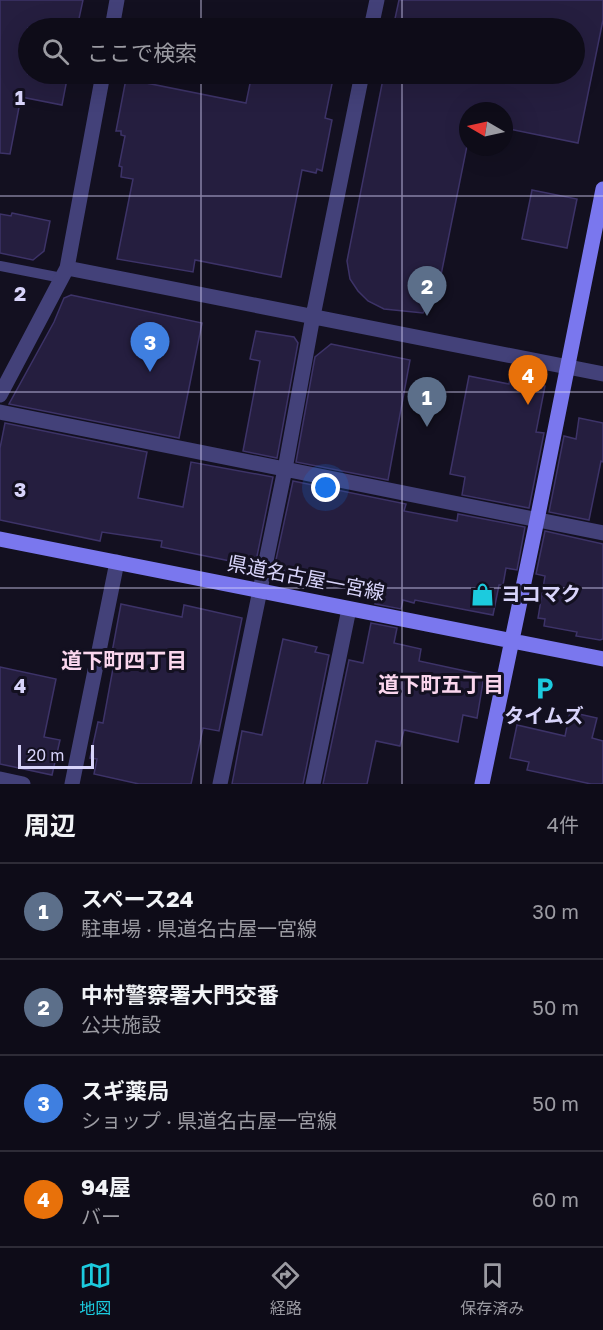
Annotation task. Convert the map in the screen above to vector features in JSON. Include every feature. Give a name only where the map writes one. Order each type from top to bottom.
[{"type":"main road","points":[[482,784],[603,189]]},
{"type":"main road","name":"県道名古屋一宮線","points":[[0,540],[603,659]]},
{"type":"street","points":[[114,18],[117,0]]},
{"type":"street","points":[[373,18],[377,0]]},
{"type":"street","points":[[0,395],[64,273],[101,84]]},
{"type":"street","points":[[220,784],[285,469],[360,84]]},
{"type":"street","points":[[64,273],[313,316],[603,374]]},
{"type":"street","points":[[0,412],[603,533]]},
{"type":"street","points":[[72,784],[117,562]]},
{"type":"street","points":[[313,784],[349,609]]},
{"type":"street","points":[[0,779],[23,784]]},
{"type":"lane","points":[[0,266],[64,273]]},
{"type":"building","points":[[0,0],[83,0],[79,18],[18,18],[18,84],[66,84],[62,105],[21,97],[10,154],[0,153]]},
{"type":"building","points":[[399,0],[603,0],[603,20],[578,143],[513,130],[513,102],[459,102],[459,156],[465,156],[440,280],[423,313],[384,309],[368,301],[350,279],[347,261],[382,84],[585,84],[585,18],[395,18]]},
{"type":"building","points":[[125,84],[151,84],[246,103],[250,84],[332,84],[325,118],[332,120],[322,171],[317,169],[316,173],[302,170],[281,277],[195,260],[193,272],[117,259],[133,179],[121,177],[122,167],[119,166],[125,136],[121,135],[121,131],[116,131]]},
{"type":"building","points":[[532,190],[577,199],[567,248],[522,239]]},
{"type":"building","points":[[12,213],[50,221],[44,251],[33,260],[0,253],[0,214],[11,216]]},
{"type":"building","points":[[71,295],[202,323],[179,438],[9,404],[54,322],[64,298]]},
{"type":"building","points":[[256,331],[294,337],[298,343],[277,458],[243,451],[260,361],[250,359]]},
{"type":"building","points":[[331,344],[410,360],[388,480],[296,462],[315,357]]},
{"type":"building","points":[[469,376],[509,384],[510,379],[545,386],[536,432],[544,433],[529,508],[462,495],[465,477],[450,474]]},
{"type":"building","points":[[579,418],[603,423],[603,462],[601,461],[589,520],[549,512],[564,436],[576,439]]},
{"type":"building","points":[[5,423],[147,452],[138,498],[183,507],[191,462],[273,477],[255,566],[161,547],[162,541],[102,532],[100,541],[0,520],[0,448]]},
{"type":"building","points":[[293,481],[406,504],[404,511],[457,521],[458,514],[525,527],[517,570],[506,568],[503,585],[499,585],[493,615],[415,600],[414,603],[403,600],[401,609],[375,604],[377,596],[370,593],[334,586],[335,581],[274,569]]},
{"type":"building","points":[[545,531],[603,544],[603,639],[576,636],[577,632],[544,626],[545,619],[538,618],[545,576],[536,574]]},
{"type":"building","points":[[121,604],[182,617],[184,605],[242,618],[219,731],[203,728],[191,784],[139,784],[94,774],[97,759],[90,758],[98,722],[103,723],[114,663],[110,663]]},
{"type":"building","points":[[371,623],[397,628],[394,643],[421,649],[419,661],[479,674],[483,682],[477,718],[463,715],[458,742],[404,730],[400,746],[376,741],[367,784],[323,784],[349,660],[363,663]]},
{"type":"building","points":[[283,639],[317,647],[315,652],[329,655],[303,784],[232,784],[242,731],[262,735]]},
{"type":"building","points":[[0,667],[56,679],[44,737],[60,740],[52,775],[0,764]]},
{"type":"building","points":[[570,712],[597,718],[592,738],[603,741],[603,784],[591,784],[527,770],[529,762],[510,758],[517,725],[565,736]]},
{"type":"place","name":"中村警察署大門交番","points":[[427,316]]},
{"type":"place","name":"スギ薬局","points":[[150,372]]},
{"type":"place","name":"94屋","points":[[528,405]]},
{"type":"place","name":"スペース24","points":[[427,427]]},
{"type":"place","name":"ヨコマク","points":[[483,594]]},
{"type":"place","name":"タイムズ","points":[[544,688]]},
{"type":"district","name":"道下町四丁目","points":[[124,661]]},
{"type":"district","name":"道下町五丁目","points":[[441,685]]}]
